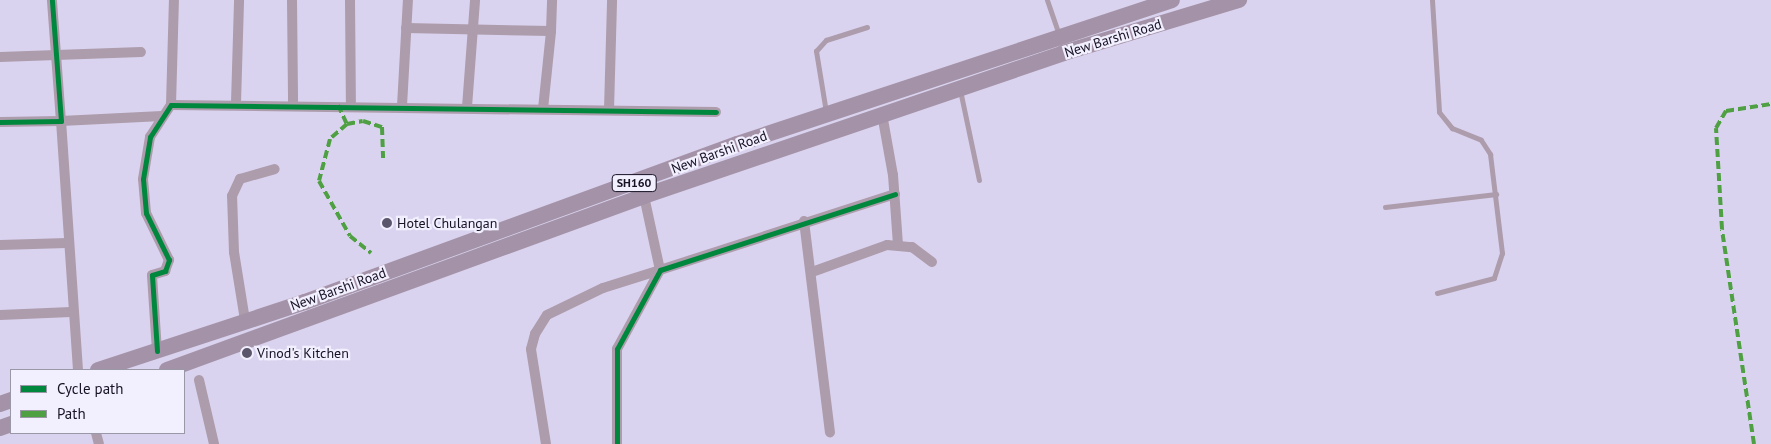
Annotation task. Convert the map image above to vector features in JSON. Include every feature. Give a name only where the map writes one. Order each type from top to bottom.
[{"type":"main road","name":"New Barshi Road","points":[[101,369],[827,115],[1060,35],[1172,0]]},
{"type":"main road","name":"New Barshi Road","points":[[170,369],[644,196],[960,88],[1239,0]]},
{"type":"street","points":[[52,0],[61,121],[71,312],[78,369]]},
{"type":"street","points":[[157,351],[152,275],[165,271],[169,260],[146,212],[143,180],[150,138],[162,116],[172,105],[174,0]]},
{"type":"street","points":[[236,103],[239,0]]},
{"type":"street","points":[[292,0],[293,104]]},
{"type":"street","points":[[350,0],[351,105]]},
{"type":"street","points":[[402,106],[408,0]]},
{"type":"street","points":[[468,107],[475,0]]},
{"type":"street","points":[[543,109],[552,0]]},
{"type":"street","points":[[608,110],[612,0]]},
{"type":"street","points":[[406,28],[473,31],[551,30]]},
{"type":"street","points":[[0,57],[141,52]]},
{"type":"street","points":[[172,105],[236,103],[716,112]]},
{"type":"street","points":[[882,114],[895,194],[898,244]]},
{"type":"street","points":[[0,122],[162,116]]},
{"type":"street","points":[[245,320],[234,252],[232,196],[240,180],[275,169]]},
{"type":"street","points":[[546,444],[531,349],[547,315],[603,288],[804,221],[895,194]]},
{"type":"street","points":[[616,444],[617,349],[660,270],[644,196]]},
{"type":"street","points":[[804,221],[812,272],[830,432]]},
{"type":"street","points":[[0,245],[67,243]]},
{"type":"street","points":[[812,272],[898,244],[912,247],[932,262]]},
{"type":"street","points":[[0,315],[71,312]]},
{"type":"street","points":[[199,380],[214,444]]},
{"type":"lane","points":[[1047,0],[1060,35]]},
{"type":"lane","points":[[1432,0],[1439,112],[1452,128],[1481,140],[1490,154],[1496,194],[1499,272],[1494,278],[1437,293]]},
{"type":"lane","points":[[827,115],[816,51],[826,40],[867,27]]},
{"type":"lane","points":[[960,88],[979,180]]},
{"type":"lane","points":[[1385,207],[1496,194]]},
{"type":"marked path","points":[[1754,444],[1722,229],[1716,128],[1726,111],[1771,104]]},
{"type":"marked path","points":[[338,105],[347,124],[330,139],[319,181],[350,236],[371,253]]},
{"type":"marked path","points":[[347,124],[363,121],[382,127],[383,158]]},
{"type":"cycle path","points":[[0,122],[61,121],[52,0]]},
{"type":"cycle path","points":[[157,351],[152,275],[165,271],[169,260],[146,213],[143,179],[150,137],[171,105],[716,112]]},
{"type":"cycle path","points":[[617,444],[617,349],[660,270],[895,194]]},
{"type":"place","name":"Hotel Chulangan","points":[[387,223]]},
{"type":"place","name":"Vinod's Kitchen","points":[[247,353]]}]
